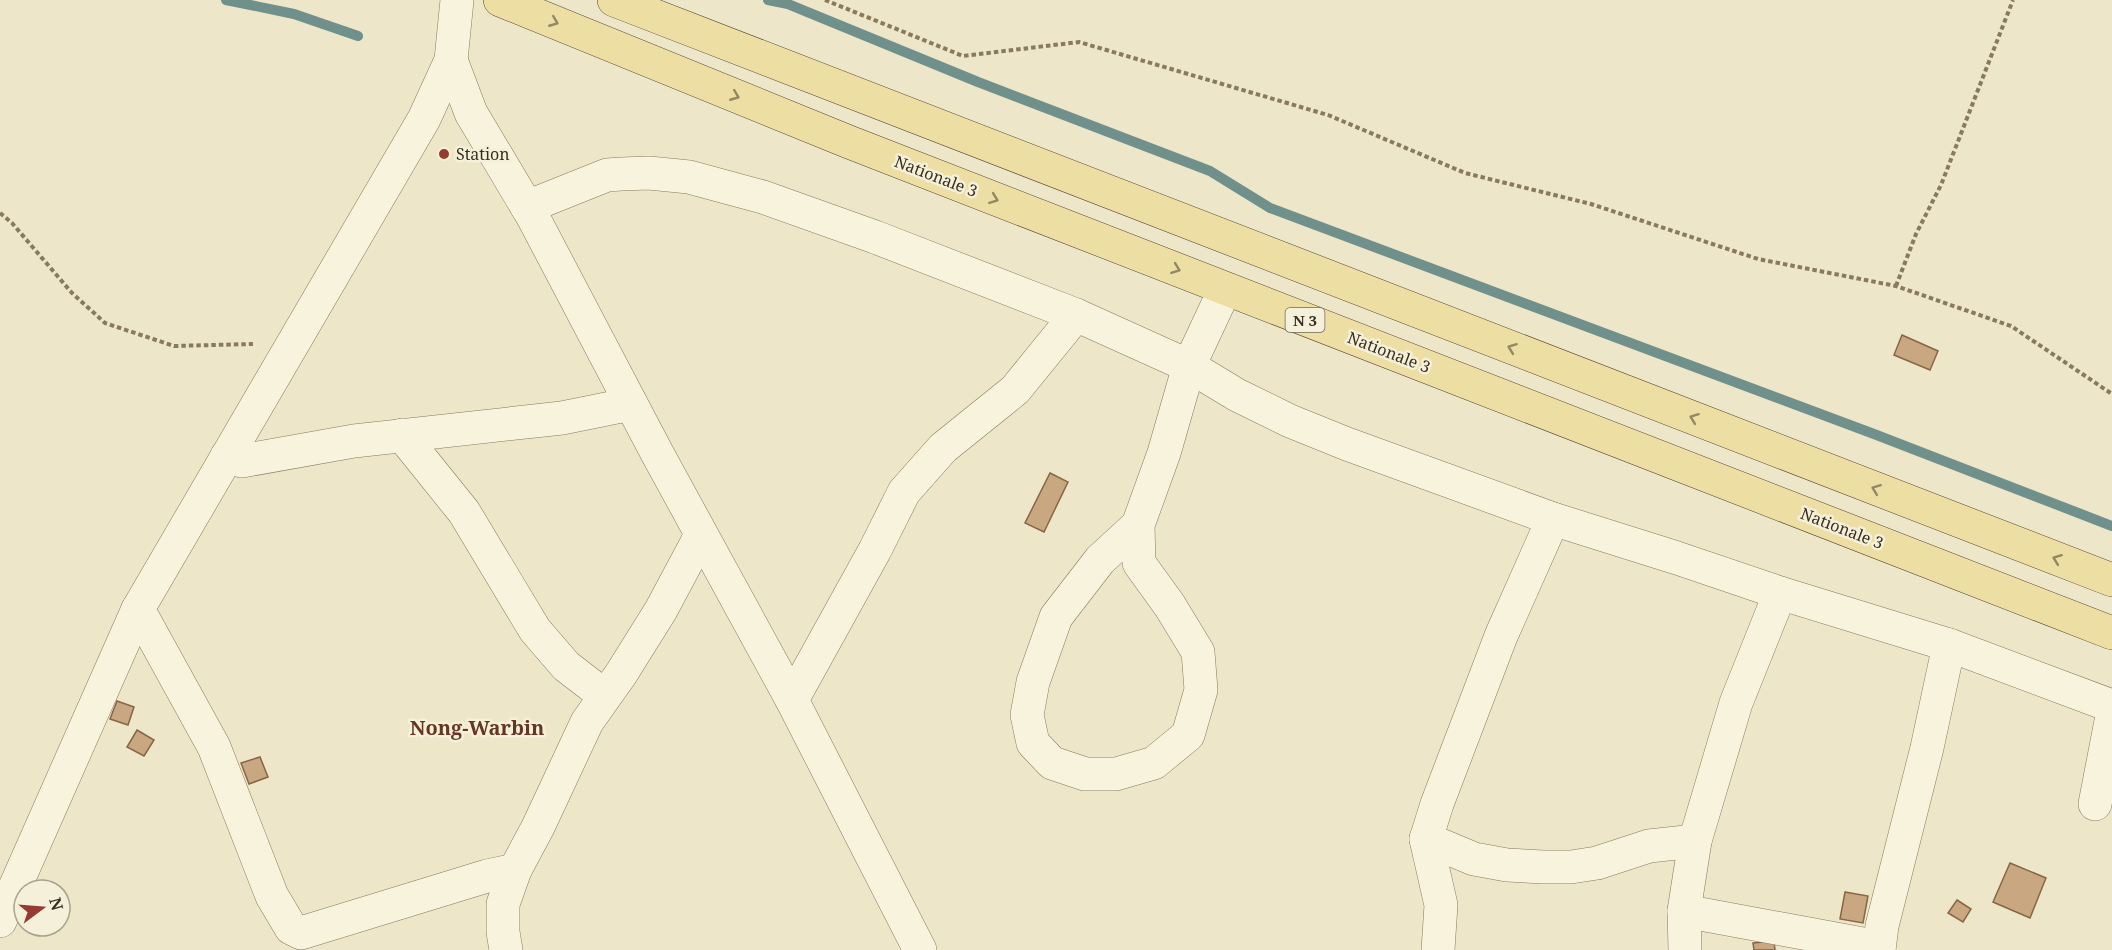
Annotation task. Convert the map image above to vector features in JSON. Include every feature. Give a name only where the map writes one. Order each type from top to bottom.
[{"type":"main road","name":"Nationale 3","points":[[500,0],[849,142],[2112,633]]},
{"type":"main road","points":[[614,0],[2112,580]]},
{"type":"street","points":[[0,921],[138,609],[424,119],[451,60],[457,0]]},
{"type":"street","points":[[451,60],[471,113],[527,207],[792,700],[920,950]]},
{"type":"street","points":[[527,207],[607,175],[649,173],[689,177],[763,197],[875,237],[1076,315],[1189,366],[1237,395],[1290,422],[1552,519],[1949,645],[2112,706]]},
{"type":"street","points":[[1138,525],[1100,560],[1056,617],[1033,682],[1027,715],[1033,742],[1052,762],[1085,774],[1116,774],[1154,763],[1188,735],[1201,690],[1198,652],[1170,606],[1139,563],[1138,525],[1164,453],[1189,366],[1225,289]]},
{"type":"street","points":[[792,700],[875,550],[904,492],[943,448],[1015,390],[1076,315]]},
{"type":"street","points":[[227,456],[243,461],[354,441],[562,418],[631,404]]},
{"type":"street","points":[[402,435],[464,512],[535,630],[566,666],[605,696]]},
{"type":"street","points":[[1438,950],[1441,905],[1426,839],[1437,804],[1501,636],[1552,519]]},
{"type":"street","points":[[506,950],[503,932],[503,904],[515,870],[538,827],[587,722],[661,610],[702,535]]},
{"type":"street","points":[[1685,950],[1684,911],[1695,841],[1736,703],[1780,593]]},
{"type":"street","points":[[138,609],[214,747],[272,896],[291,927],[301,933],[487,876],[515,870]]},
{"type":"street","points":[[1684,911],[1879,949],[1882,926],[1928,748],[1949,645]]},
{"type":"street","points":[[2094,804],[2112,716]]},
{"type":"street","points":[[1426,839],[1474,859],[1507,865],[1544,867],[1571,867],[1597,863],[1649,846],[1695,841]]},
{"type":"path","points":[[825,0],[963,56],[1079,42],[1328,115],[1465,173],[1591,204],[1758,259],[1896,286],[2011,326],[2112,394]]},
{"type":"path","points":[[1896,286],[1916,234],[1941,184],[2013,0]]},
{"type":"path","points":[[0,213],[12,223],[72,293],[105,323],[174,346],[293,344]]},
{"type":"building","points":[[1902,335],[1938,351],[1930,370],[1894,355]]},
{"type":"building","points":[[1050,473],[1068,482],[1044,532],[1025,523]]},
{"type":"building","points":[[117,701],[134,707],[128,725],[110,719]]},
{"type":"building","points":[[137,730],[154,740],[144,756],[127,747]]},
{"type":"building","points":[[260,757],[268,777],[249,784],[241,763]]},
{"type":"building","points":[[2010,863],[2046,878],[2030,918],[1993,902]]},
{"type":"building","points":[[1845,892],[1868,896],[1863,923],[1840,919]]},
{"type":"building","points":[[1957,900],[1971,909],[1963,922],[1948,913]]},
{"type":"building","points":[[1774,941],[1775,950],[1754,950],[1753,943]]},
{"type":"waterway","points":[[226,0],[294,14],[358,36]]},
{"type":"waterway","points":[[768,0],[788,4],[978,82],[1210,171],[1270,208],[1874,434],[2112,526]]},
{"type":"place","name":"Station","points":[[444,154]]},
{"type":"district","name":"Nong-Warbin","points":[[477,727]]}]
